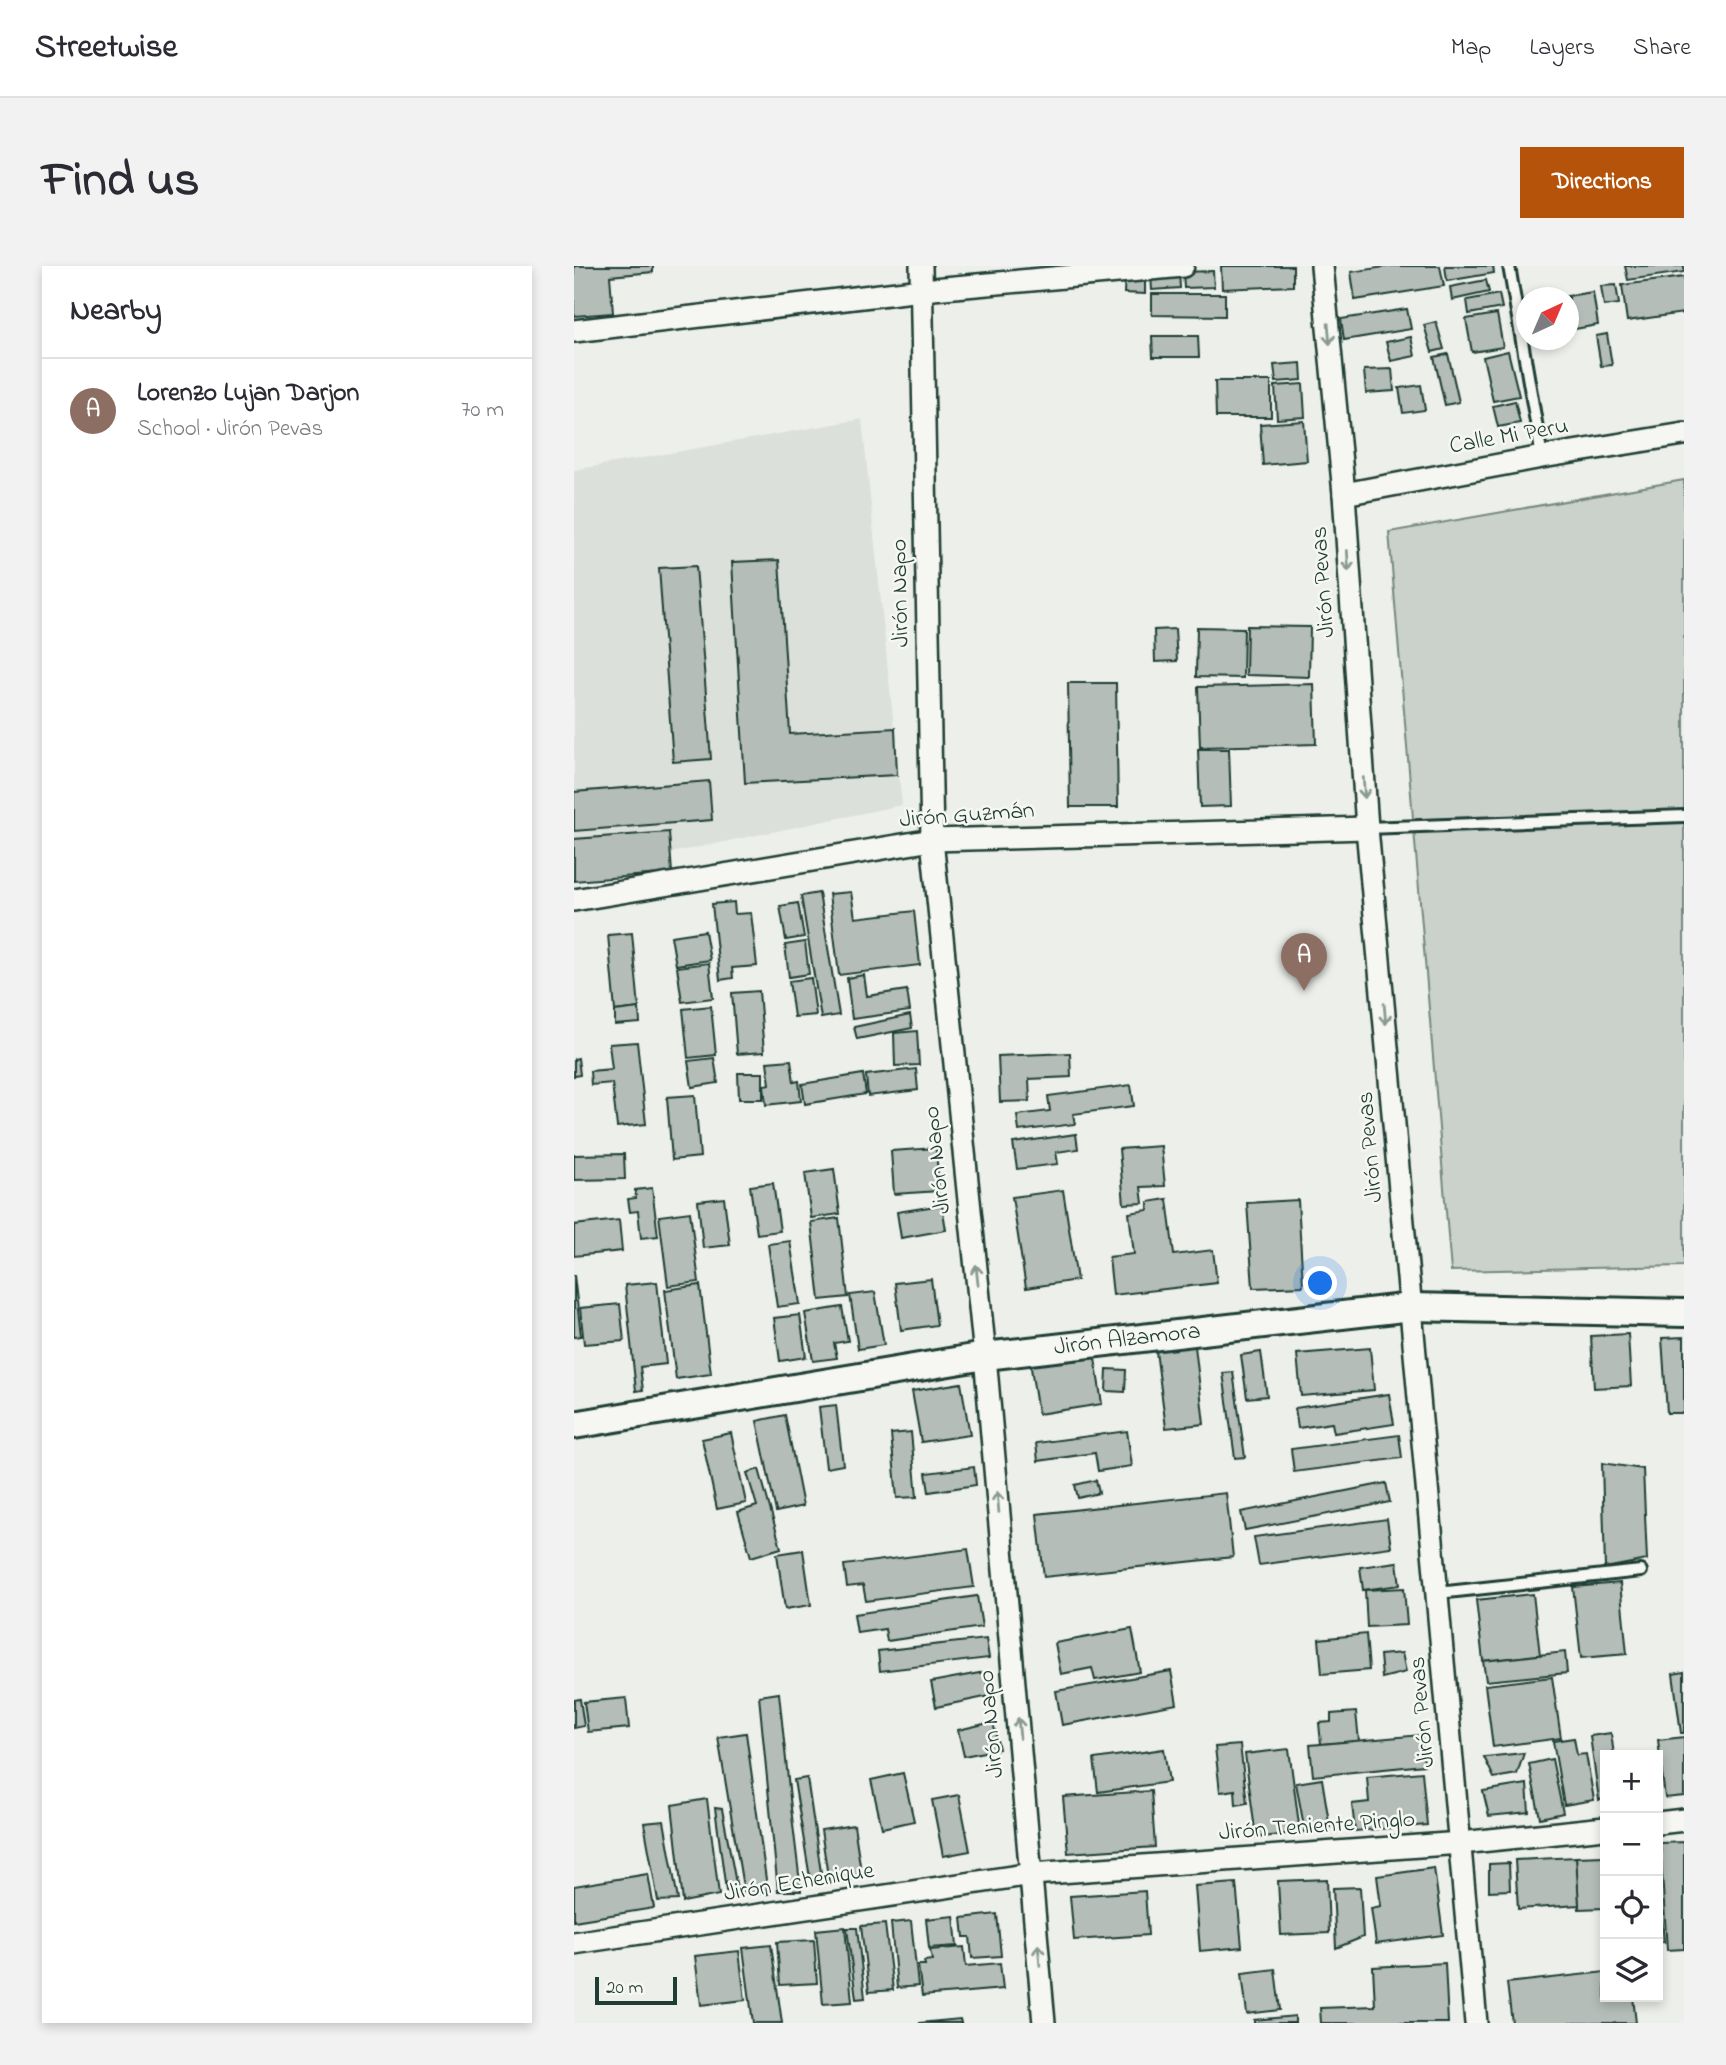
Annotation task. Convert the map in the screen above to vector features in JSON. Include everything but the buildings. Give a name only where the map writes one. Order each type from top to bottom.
[{"type":"street","name":"Jirón Napo","points":[[921,266],[932,840],[985,1356],[1044,2023]]},
{"type":"street","points":[[574,331],[922,290],[1182,266]]},
{"type":"street","name":"Jirón Pevas","points":[[1322,266],[1344,495],[1367,828],[1476,2023]]},
{"type":"street","name":"Calle Mi Peru","points":[[1344,495],[1542,457],[1684,434]]},
{"type":"street","name":"Jirón Guzmán","points":[[574,900],[932,840],[1367,828]]},
{"type":"street","name":"Jirón Alzamora","points":[[574,1425],[985,1356],[1412,1307],[1684,1313]]},
{"type":"street","points":[[1663,1822],[1684,1820]]},
{"type":"street","name":"Jirón Teniente Pinglo","points":[[1032,1874],[1461,1843],[1600,1829]]},
{"type":"street","name":"Jirón Echenique","points":[[574,1943],[1032,1874]]},
{"type":"lane","points":[[1509,266],[1542,457]]},
{"type":"lane","points":[[1367,828],[1684,816]]},
{"type":"lane","points":[[1438,1593],[1641,1571]]},
{"type":"shaded area","points":[[862,419],[902,805],[574,873],[574,470]]},
{"type":"shaded area","points":[[1684,480],[1684,1266],[1451,1271],[1389,532]]},
{"type":"place","name":"Lorenzo Lujan Darjon","points":[[1304,991]]}]
